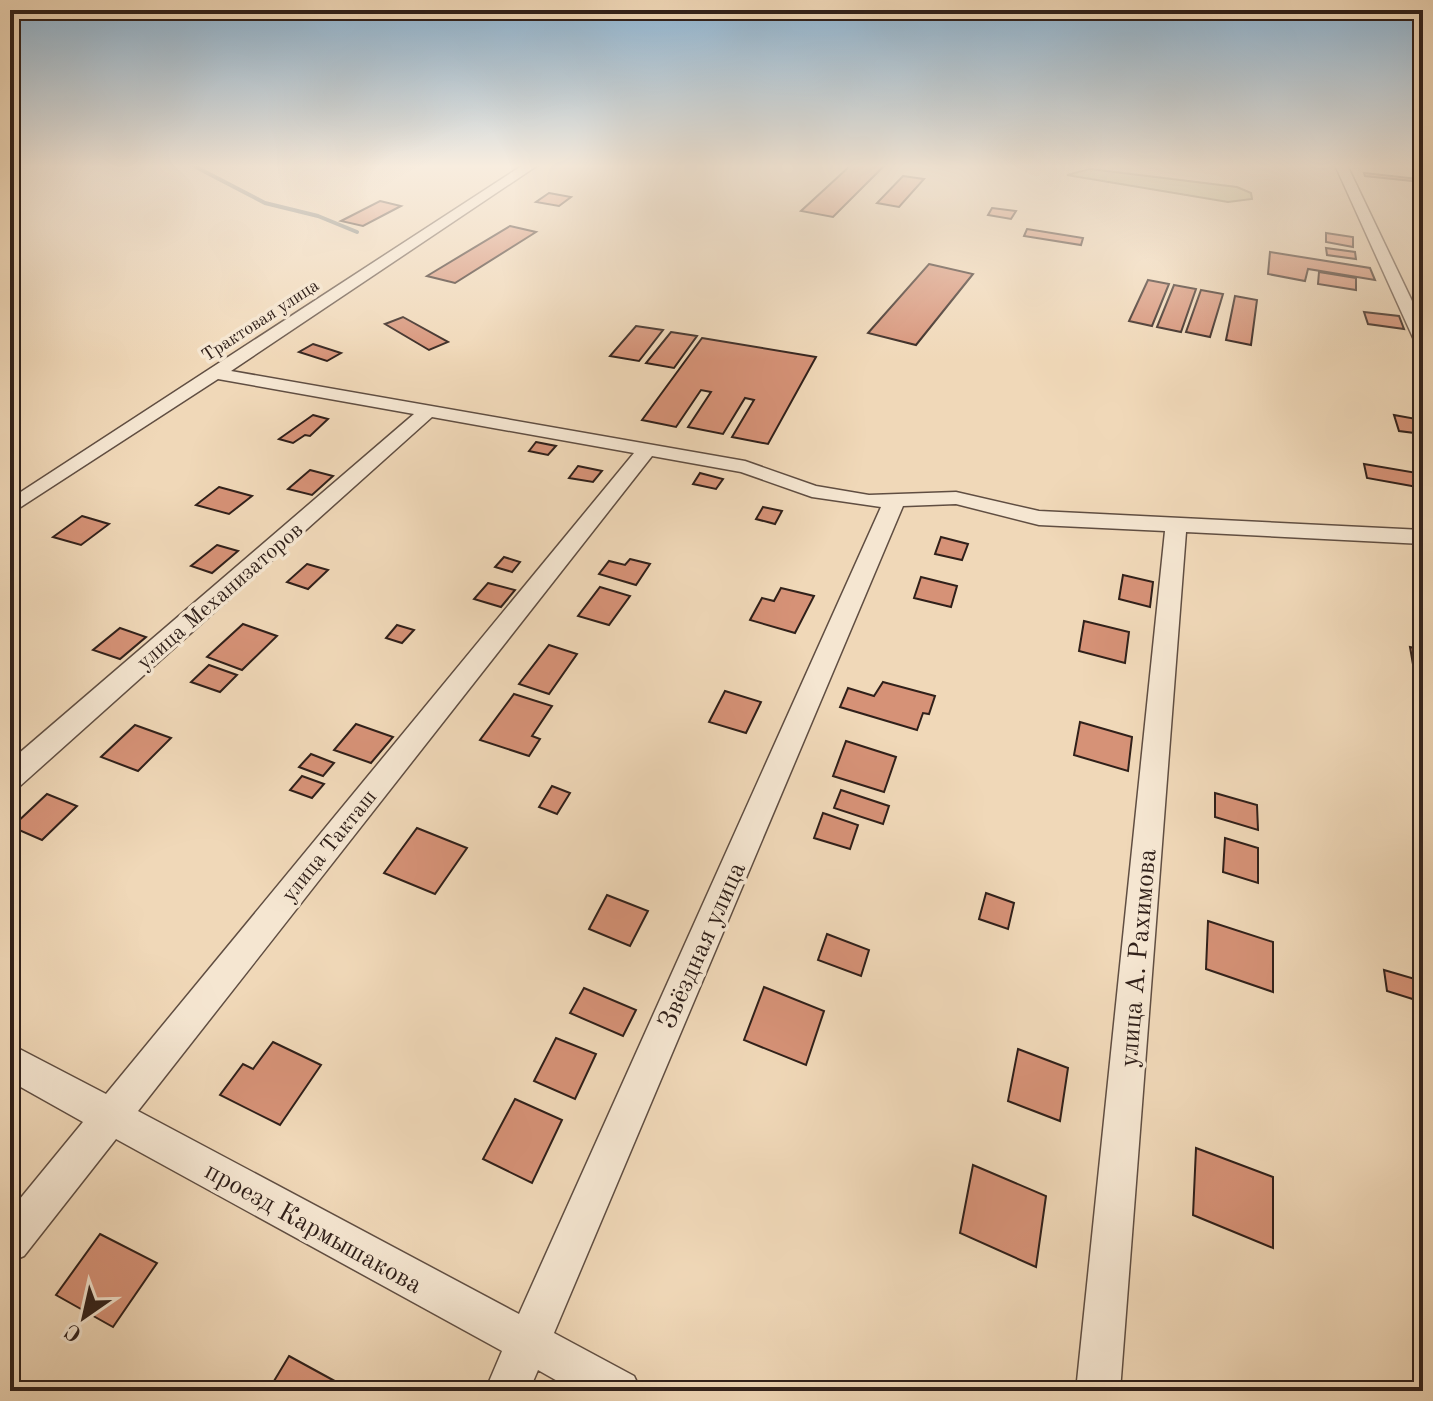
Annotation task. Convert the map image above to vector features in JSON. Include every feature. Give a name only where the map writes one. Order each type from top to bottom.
[{"type":"street","name":"Трактовая улица","points":[[10,508],[432,230]]},
{"type":"street","points":[[1372,230],[1423,342]]},
{"type":"street","points":[[1400,288],[1423,291]]},
{"type":"street","points":[[215,373],[745,467],[812,491],[869,501],[956,498],[1039,518],[1423,537]]},
{"type":"street","name":"улица Механизаторов","points":[[10,778],[428,411]]},
{"type":"street","name":"улица Такташ","points":[[10,1242],[109,1115],[647,450]]},
{"type":"street","name":"Звёздная улица","points":[[507,1391],[895,500]]},
{"type":"street","name":"улица А. Рахимова","points":[[1098,1391],[1176,525]]},
{"type":"street","name":"проезд Кармышакова","points":[[10,1062],[619,1391]]},
{"type":"building","points":[[503,230],[536,232],[455,283],[427,276]]},
{"type":"building","points":[[1026,230],[1036,230],[1083,238],[1081,245],[1024,236]]},
{"type":"building","points":[[1326,233],[1353,237],[1353,247],[1326,242]]},
{"type":"building","points":[[1326,248],[1355,252],[1356,259],[1327,255]]},
{"type":"building","points":[[1270,252],[1370,268],[1375,280],[1308,269],[1305,281],[1268,274]]},
{"type":"building","points":[[929,264],[973,274],[916,345],[868,333]]},
{"type":"building","points":[[1319,272],[1356,278],[1356,290],[1318,284]]},
{"type":"building","points":[[1148,280],[1169,284],[1152,326],[1129,321]]},
{"type":"building","points":[[1174,285],[1196,289],[1181,332],[1157,327]]},
{"type":"building","points":[[1201,290],[1223,294],[1210,337],[1186,332]]},
{"type":"building","points":[[1235,296],[1257,300],[1251,345],[1226,340]]},
{"type":"building","points":[[1364,312],[1399,316],[1404,329],[1368,324]]},
{"type":"building","points":[[403,317],[448,342],[429,350],[385,324]]},
{"type":"building","points":[[636,326],[663,330],[639,361],[610,356]]},
{"type":"building","points":[[671,332],[697,336],[674,368],[646,363]]},
{"type":"building","points":[[702,338],[816,357],[768,444],[732,437],[754,400],[745,398],[723,434],[688,427],[711,392],[701,390],[676,427],[642,420]]},
{"type":"building","points":[[313,344],[341,353],[327,361],[299,352]]},
{"type":"building","points":[[313,415],[328,419],[310,436],[305,435],[293,443],[279,439]]},
{"type":"building","points":[[1394,415],[1422,420],[1423,434],[1399,431]]},
{"type":"building","points":[[536,442],[556,446],[548,455],[529,451]]},
{"type":"building","points":[[1364,464],[1423,474],[1423,488],[1367,478]]},
{"type":"building","points":[[578,466],[602,471],[593,482],[569,478]]},
{"type":"building","points":[[310,470],[333,476],[312,495],[288,489]]},
{"type":"building","points":[[700,473],[723,479],[716,489],[693,484]]},
{"type":"building","points":[[219,487],[252,496],[229,514],[196,505]]},
{"type":"building","points":[[763,507],[782,511],[775,524],[756,519]]},
{"type":"building","points":[[82,516],[109,524],[81,545],[53,537]]},
{"type":"building","points":[[941,537],[968,544],[962,560],[935,554]]},
{"type":"building","points":[[217,545],[238,551],[212,573],[191,566]]},
{"type":"building","points":[[504,557],[520,562],[512,572],[495,567]]},
{"type":"building","points":[[630,559],[650,564],[636,585],[599,574],[609,561],[625,565]]},
{"type":"building","points":[[307,564],[328,570],[308,589],[287,582]]},
{"type":"building","points":[[1123,575],[1153,582],[1150,607],[1119,599]]},
{"type":"building","points":[[921,577],[957,586],[951,607],[914,598]]},
{"type":"building","points":[[488,583],[515,590],[501,607],[474,599]]},
{"type":"building","points":[[600,587],[630,596],[609,625],[578,616]]},
{"type":"building","points":[[781,588],[814,596],[795,633],[750,620],[762,598],[774,601]]},
{"type":"building","points":[[1084,621],[1129,632],[1125,663],[1079,651]]},
{"type":"building","points":[[243,624],[277,636],[242,670],[207,657]]},
{"type":"building","points":[[397,625],[414,630],[402,643],[386,638]]},
{"type":"building","points":[[120,628],[146,637],[120,659],[93,650]]},
{"type":"building","points":[[549,645],[577,654],[549,694],[519,684]]},
{"type":"building","points":[[1410,647],[1423,650],[1423,678],[1415,676]]},
{"type":"building","points":[[209,665],[237,675],[220,692],[191,682]]},
{"type":"building","points":[[883,682],[935,696],[929,714],[923,713],[917,730],[840,707],[848,688],[874,696]]},
{"type":"building","points":[[725,691],[761,702],[746,733],[709,722]]},
{"type":"building","points":[[514,694],[552,706],[532,736],[540,739],[529,756],[480,740]]},
{"type":"building","points":[[1080,722],[1132,737],[1128,771],[1074,755]]},
{"type":"building","points":[[356,724],[393,737],[371,763],[334,750]]},
{"type":"building","points":[[135,725],[171,738],[138,771],[101,757]]},
{"type":"building","points":[[846,741],[896,757],[884,792],[833,776]]},
{"type":"building","points":[[311,754],[334,763],[323,776],[299,767]]},
{"type":"building","points":[[302,776],[324,784],[312,798],[290,790]]},
{"type":"building","points":[[552,786],[570,793],[557,814],[539,807]]},
{"type":"building","points":[[841,790],[889,806],[883,824],[834,808]]},
{"type":"building","points":[[1215,793],[1257,805],[1258,830],[1215,817]]},
{"type":"building","points":[[47,794],[77,806],[42,840],[12,827]]},
{"type":"building","points":[[823,813],[858,825],[850,849],[814,838]]},
{"type":"building","points":[[417,828],[467,848],[435,894],[384,873]]},
{"type":"building","points":[[1225,838],[1258,848],[1258,883],[1223,872]]},
{"type":"building","points":[[986,893],[1014,903],[1008,929],[979,919]]},
{"type":"building","points":[[607,895],[648,911],[630,946],[589,929]]},
{"type":"building","points":[[1208,921],[1273,942],[1273,992],[1206,969]]},
{"type":"building","points":[[827,934],[869,950],[861,976],[818,960]]},
{"type":"building","points":[[1384,970],[1415,979],[1419,1001],[1387,991]]},
{"type":"building","points":[[764,987],[824,1011],[806,1065],[744,1040]]},
{"type":"building","points":[[584,988],[636,1010],[623,1036],[570,1013]]},
{"type":"building","points":[[556,1038],[596,1054],[575,1099],[534,1081]]},
{"type":"building","points":[[273,1042],[321,1065],[280,1125],[220,1095],[243,1064],[253,1069]]},
{"type":"building","points":[[1018,1049],[1068,1068],[1060,1121],[1008,1101]]},
{"type":"building","points":[[515,1099],[562,1120],[532,1183],[483,1159]]},
{"type":"building","points":[[1196,1148],[1273,1177],[1273,1248],[1193,1215]]},
{"type":"building","points":[[973,1165],[1046,1196],[1036,1267],[960,1233]]},
{"type":"building","points":[[100,1234],[157,1263],[113,1327],[56,1295]]},
{"type":"building","points":[[289,1356],[353,1391],[268,1391]]},
{"type":"waterway","points":[[353,230],[357,232]]}]
